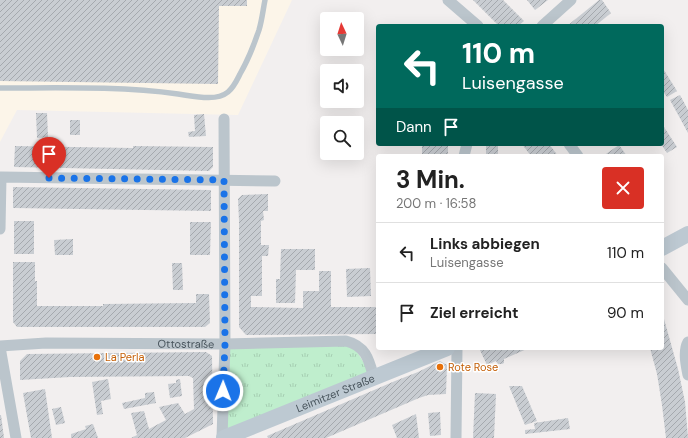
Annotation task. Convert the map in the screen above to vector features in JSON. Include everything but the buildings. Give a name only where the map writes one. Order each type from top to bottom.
[{"type":"street","points":[[448,0],[476,24]]},
{"type":"street","points":[[544,24],[571,0]]},
{"type":"street","points":[[223,438],[225,344],[224,119]]},
{"type":"street","points":[[0,229],[1,177],[275,181]]},
{"type":"street","points":[[664,247],[688,234]]},
{"type":"street","points":[[664,270],[688,300]]},
{"type":"street","name":"Ottostraße","points":[[0,347],[46,343],[225,344],[346,341],[353,343],[362,349],[368,360],[374,378]]},
{"type":"street","points":[[688,342],[685,347],[688,375]]},
{"type":"street","points":[[0,347],[16,438]]},
{"type":"street","name":"Leimitzer Straße","points":[[223,438],[442,350]]},
{"type":"street","points":[[456,438],[457,350]]},
{"type":"lane","points":[[0,88],[160,91],[207,97],[219,97],[224,95],[234,86],[247,62],[259,29],[265,0]]},
{"type":"shaded area","points":[[0,0],[292,0],[238,115],[17,110],[0,142]]},
{"type":"green space","points":[[339,342],[356,350],[372,376],[226,438],[226,345]]},
{"type":"place","name":"La Perla","points":[[97,357]]},
{"type":"place","name":"Rote Rose","points":[[440,367]]},
{"type":"route","points":[[49,178],[224,180],[225,344],[223,391]]}]
